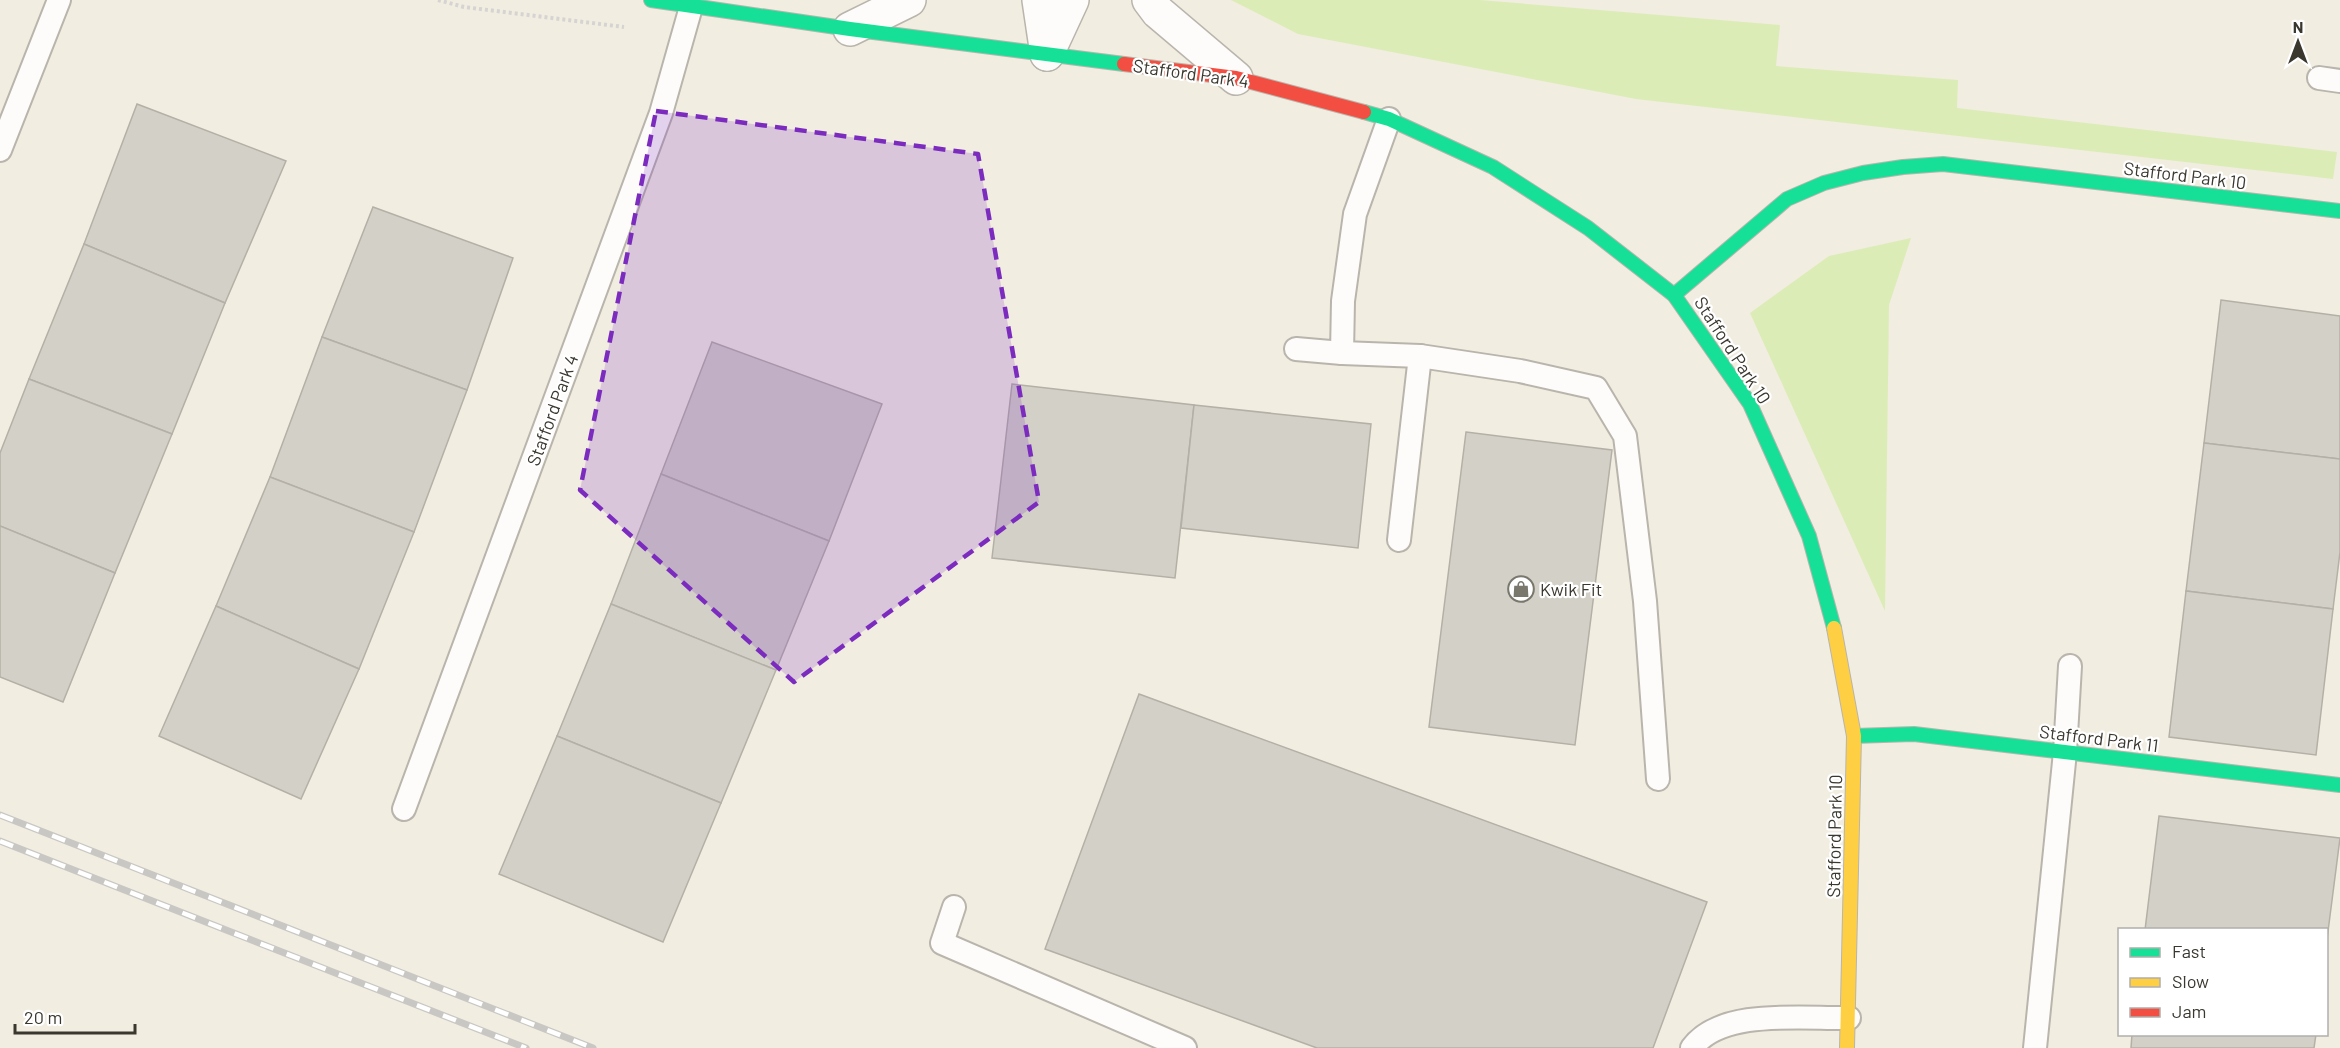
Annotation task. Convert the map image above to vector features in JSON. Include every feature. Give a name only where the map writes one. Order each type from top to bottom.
[{"type":"street","name":"Stafford Park 4","points":[[651,0],[850,29],[1236,78],[1389,119],[1493,167],[1588,228],[1674,295]]},
{"type":"street","points":[[850,29],[909,0]]},
{"type":"street","points":[[1039,0],[1047,54]]},
{"type":"street","points":[[1047,54],[1072,0]]},
{"type":"street","points":[[1149,0],[1158,12],[1236,78]]},
{"type":"street","name":"Stafford Park 10","points":[[1848,1048],[1854,736],[1832,615],[1809,536],[1750,404],[1674,295],[1788,199],[1806,189],[1851,175],[1905,165],[1943,164],[2340,211]]},
{"type":"street","name":"Stafford Park 11","points":[[1854,736],[1914,735],[2340,785]]},
{"type":"lane","points":[[0,150],[59,0]]},
{"type":"lane","name":"Stafford Park 4","points":[[404,810],[657,123],[691,7]]},
{"type":"lane","points":[[1342,353],[1343,301],[1355,214],[1389,119]]},
{"type":"lane","points":[[1296,350],[1419,356],[1520,371],[1596,388],[1625,436],[1645,601],[1658,779]]},
{"type":"lane","points":[[1399,540],[1419,356]]},
{"type":"lane","points":[[2035,1048],[2065,752],[2070,666]]},
{"type":"lane","points":[[954,907],[942,943],[1185,1048]]},
{"type":"lane","points":[[1692,1048],[1699,1038],[1727,1024],[1771,1018],[1849,1018]]},
{"type":"highlighted area","points":[[656,111],[978,154],[1039,502],[794,682],[580,490]]},
{"type":"green space","points":[[1231,0],[1480,0],[1780,25],[1776,66],[1958,80],[1957,108],[2337,152],[2333,179],[1636,99],[1298,34]]},
{"type":"green space","points":[[1911,238],[1889,305],[1885,611],[1750,313],[1829,256]]},
{"type":"building","points":[[137,104],[286,161],[225,303],[84,244]]},
{"type":"building","points":[[373,207],[513,258],[467,390],[322,337]]},
{"type":"building","points":[[84,244],[225,303],[172,434],[29,379]]},
{"type":"building","points":[[2221,300],[2340,316],[2340,459],[2204,443]]},
{"type":"building","points":[[322,337],[467,390],[414,532],[270,477]]},
{"type":"building","points":[[712,342],[882,404],[829,541],[661,474]]},
{"type":"building","points":[[29,379],[172,434],[115,573],[0,526],[0,453]]},
{"type":"building","points":[[1012,384],[1194,405],[1175,578],[992,558]]},
{"type":"building","points":[[1194,405],[1371,424],[1358,548],[1181,528]]},
{"type":"building","name":"Kwik Fit","points":[[1466,432],[1612,450],[1575,745],[1429,727]]},
{"type":"building","points":[[2204,443],[2340,459],[2340,552],[2333,609],[2186,591]]},
{"type":"building","points":[[661,474],[829,541],[776,670],[611,604]]},
{"type":"building","points":[[270,477],[414,532],[359,669],[216,606]]},
{"type":"building","points":[[0,526],[115,573],[63,702],[0,677]]},
{"type":"building","points":[[2186,591],[2333,609],[2316,755],[2169,737]]},
{"type":"building","points":[[611,604],[776,670],[721,803],[557,736]]},
{"type":"building","points":[[216,606],[359,669],[301,799],[159,736]]},
{"type":"building","points":[[1139,694],[1707,902],[1653,1048],[1317,1048],[1045,949]]},
{"type":"building","points":[[557,736],[721,803],[663,942],[499,874]]},
{"type":"building","points":[[2159,816],[2340,838],[2328,931],[2328,928],[2145,928]]},
{"type":"building","points":[[2132,1036],[2316,1036],[2314,1048],[2131,1048]]},
{"type":"railway","points":[[0,815],[593,1048]]},
{"type":"railway","points":[[0,841],[526,1048]]},
{"type":"traffic: fast","points":[[651,0],[850,29],[1124,64]]},
{"type":"traffic: fast","points":[[1364,112],[1389,119],[1493,167],[1588,228],[1674,295],[1750,404],[1809,536],[1834,628]]},
{"type":"traffic: fast","points":[[1674,295],[1787,199],[1824,183],[1863,173],[1903,167],[1943,164],[2340,211]]},
{"type":"traffic: fast","points":[[1854,736],[1914,734],[2340,785]]},
{"type":"traffic: slow","points":[[1834,628],[1854,736],[1847,1048]]},
{"type":"traffic: jam","points":[[1124,64],[1236,78],[1364,112]]},
{"type":"place","name":"Kwik Fit","points":[[1521,589]]}]
